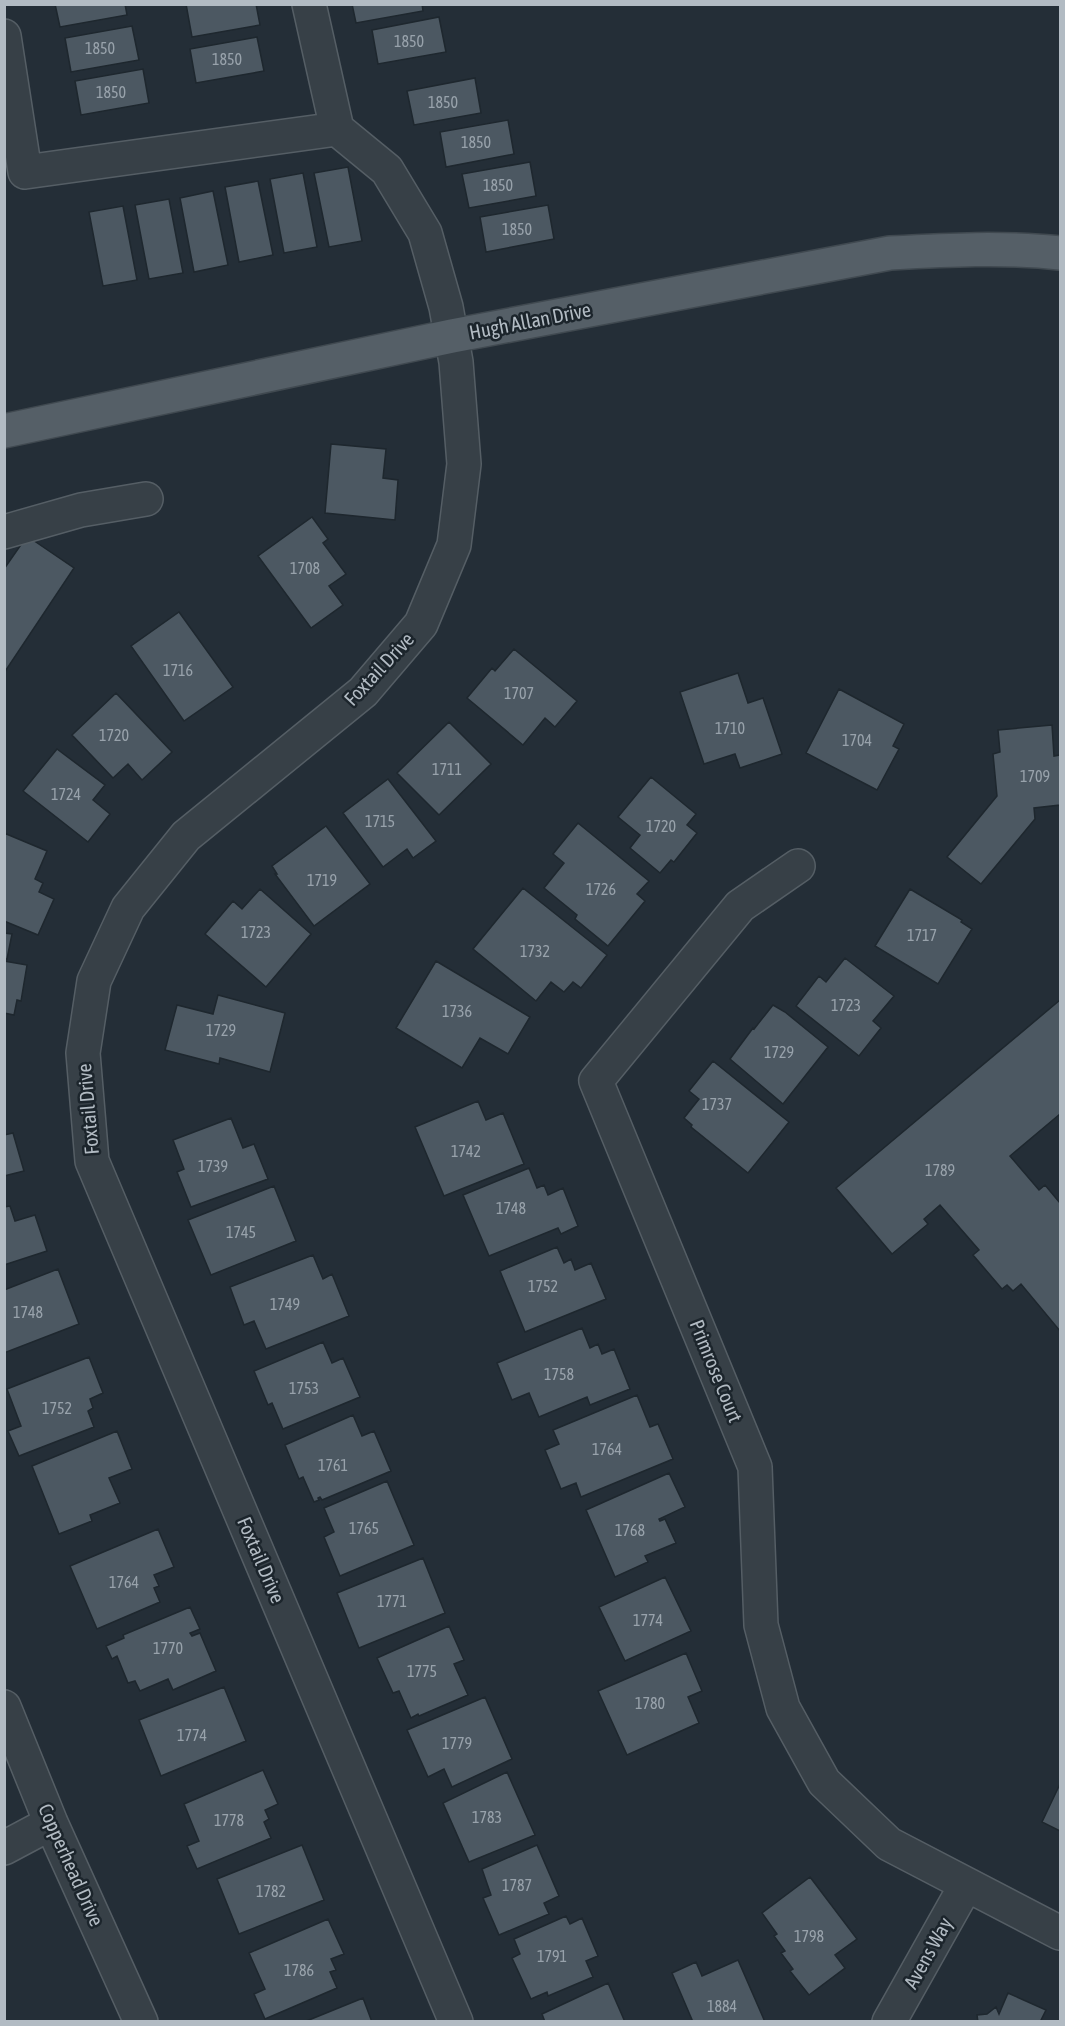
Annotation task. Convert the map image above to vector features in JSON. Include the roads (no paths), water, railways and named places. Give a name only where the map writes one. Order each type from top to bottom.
[{"type":"main road","name":"Hugh Allan Drive","points":[[4,431],[452,336],[890,253],[1031,250],[1060,253]]},
{"type":"street","points":[[6,47],[25,172],[337,129],[309,4]]},
{"type":"street","name":"Foxtail Drive","points":[[337,129],[387,170],[425,233],[452,336],[456,363],[464,464],[454,545],[421,624],[363,692],[186,836],[128,908],[94,981],[83,1053],[92,1161],[456,2022]]},
{"type":"street","points":[[4,532],[81,510],[146,499]]},
{"type":"street","name":"Primrose Court","points":[[798,866],[740,906],[596,1081],[755,1467],[761,1625],[783,1708],[824,1782],[856,1813],[889,1844],[966,1885]]},
{"type":"street","name":"Copperhead Drive","points":[[4,1707],[51,1823],[141,2022]]},
{"type":"street","points":[[4,1848],[51,1823]]},
{"type":"street","points":[[966,1885],[1060,1933]]},
{"type":"street","name":"Avens Way","points":[[889,2022],[966,1885]]}]
